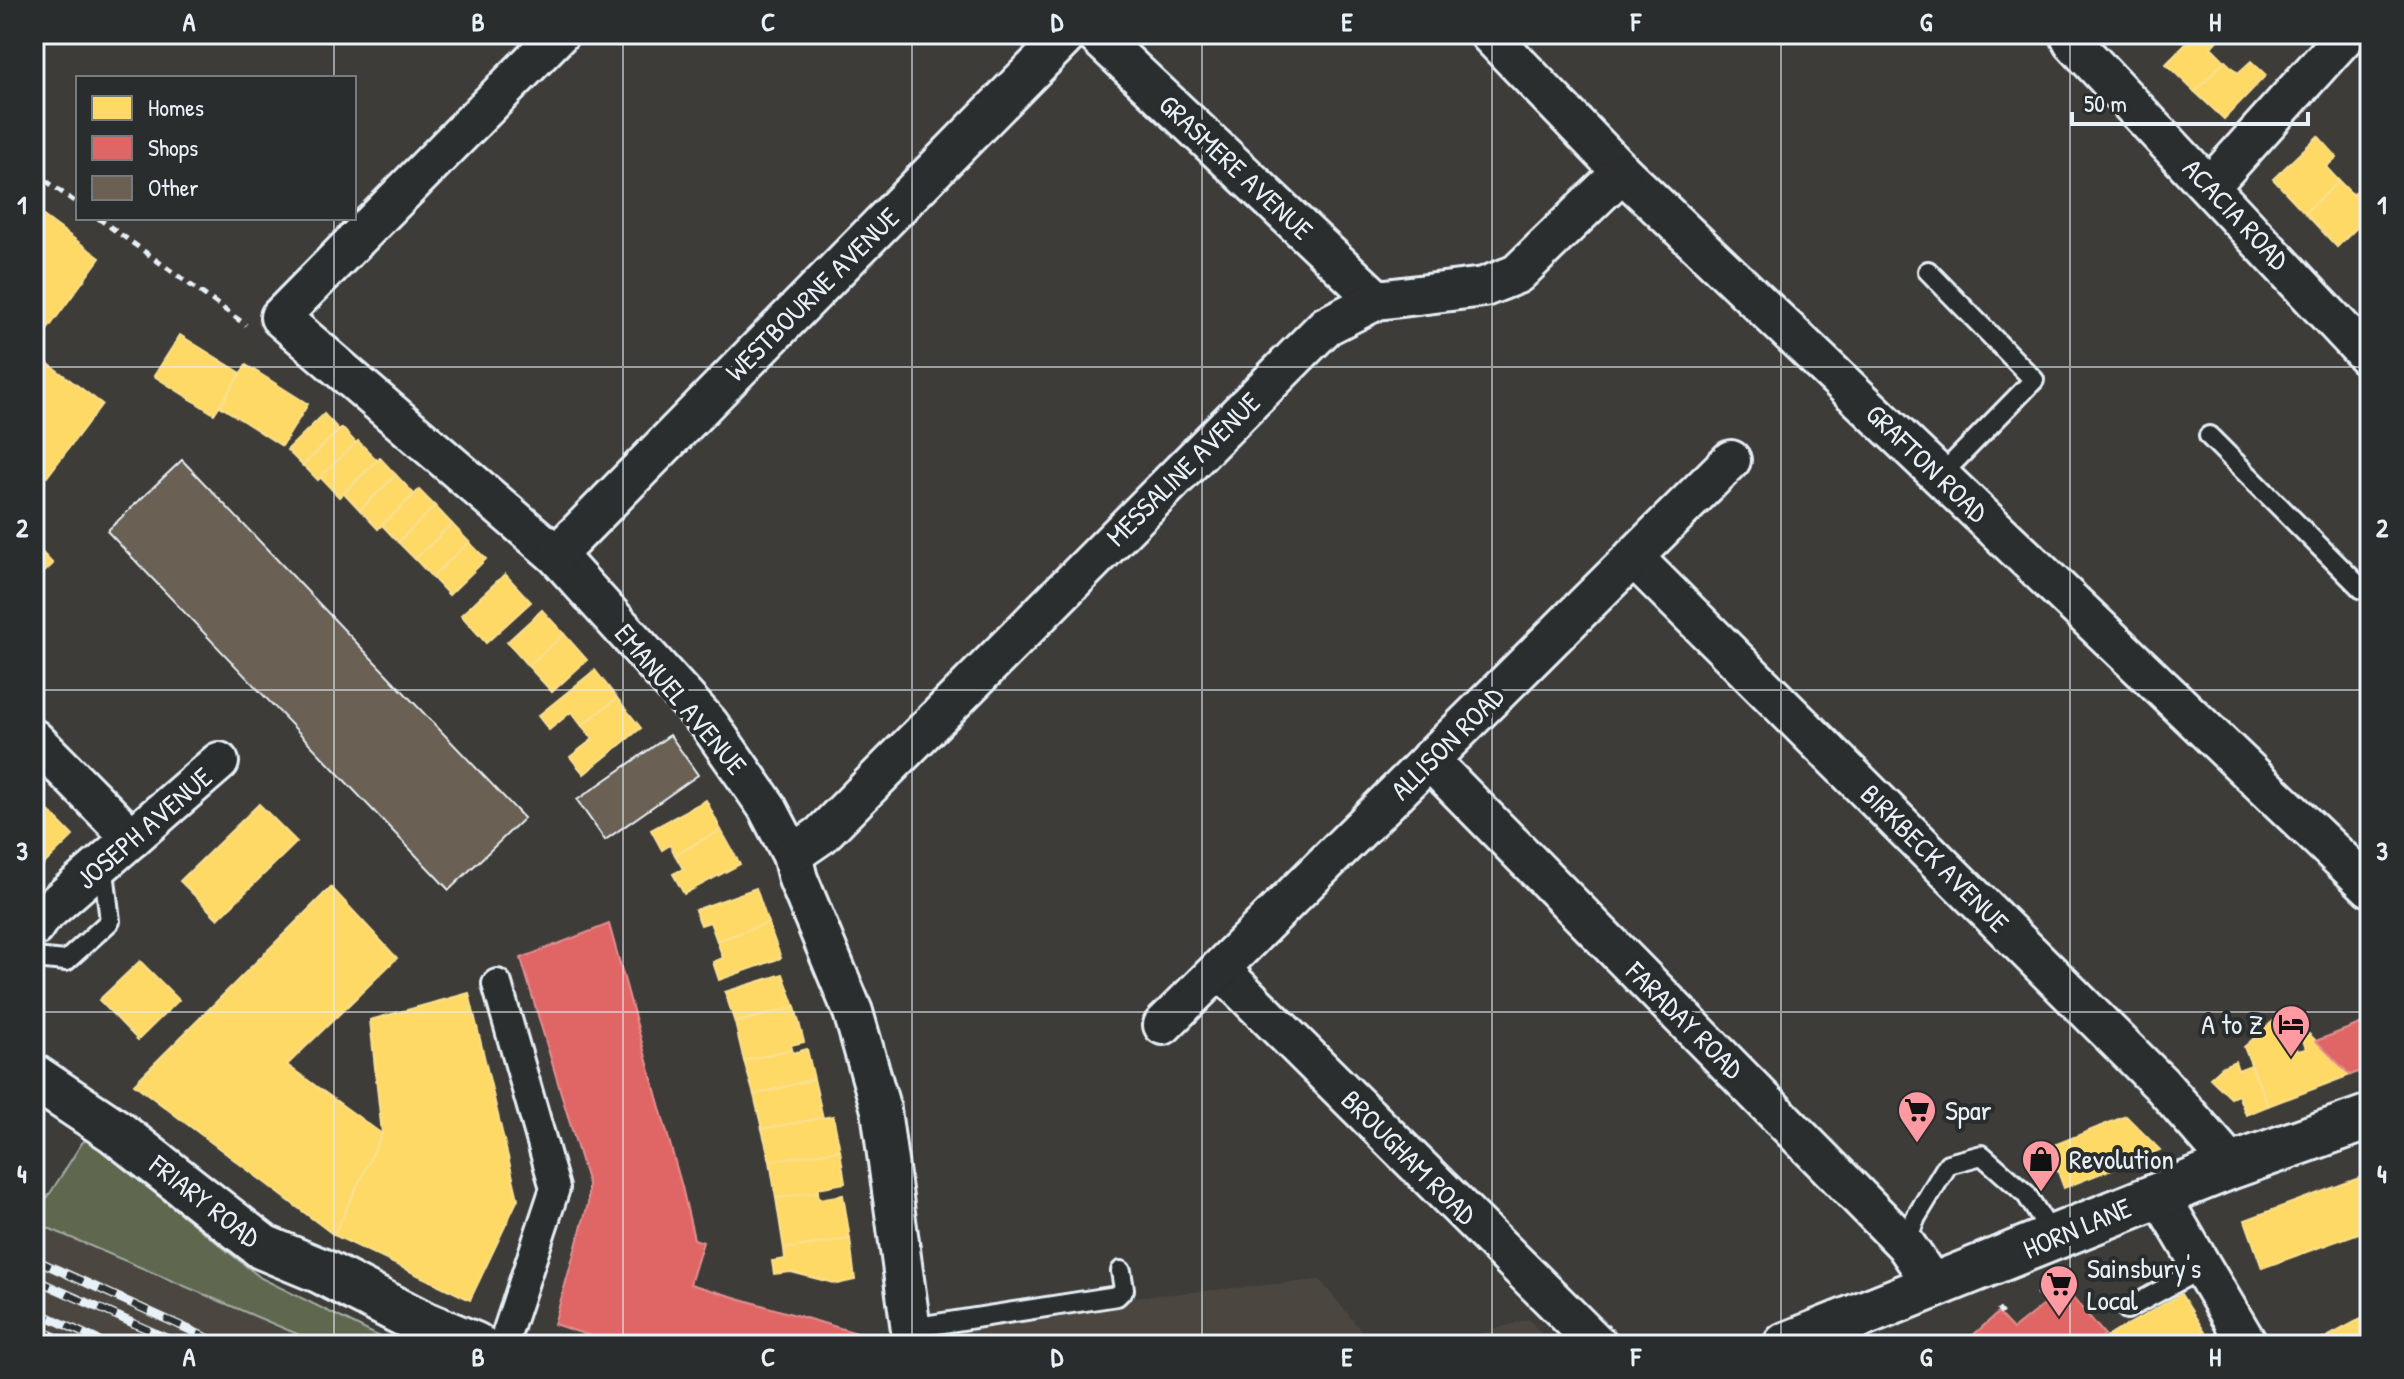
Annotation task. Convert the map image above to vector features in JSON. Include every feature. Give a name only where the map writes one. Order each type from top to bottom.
[{"type":"main road","name":"FRIARY ROAD","points":[[34,1077],[115,1131],[263,1247],[321,1271],[420,1322],[475,1345]]},
{"type":"main road","name":"HORN LANE","points":[[1786,1345],[2159,1194],[2370,1117]]},
{"type":"street","points":[[280,317],[559,34]]},
{"type":"street","name":"WESTBOURNE AVENUE","points":[[556,555],[1068,34]]},
{"type":"street","name":"GRASMERE AVENUE","points":[[1095,34],[1377,300]]},
{"type":"street","name":"GRAFTON ROAD","points":[[1489,34],[1622,172],[2370,887]]},
{"type":"street","name":"ACACIA ROAD","points":[[2069,34],[2074,43],[2370,359]]},
{"type":"street","points":[[2210,186],[2347,34]]},
{"type":"street","name":"MESSALINE AVENUE","points":[[792,855],[821,835],[1326,326],[1377,300],[1484,287],[1517,274],[1622,172]]},
{"type":"street","name":"EMANUEL AVENUE","points":[[280,317],[556,555],[709,724],[767,807],[792,855],[798,879],[853,1012],[881,1110],[912,1336]]},
{"type":"street","name":"ALLISON ROAD","points":[[1163,1025],[1731,460]]},
{"type":"street","name":"BIRKBECK AVENUE","points":[[1633,557],[2161,1084],[2220,1151],[2229,1167]]},
{"type":"street","points":[[34,739],[132,838]]},
{"type":"street","name":"FARADAY ROAD","points":[[1429,760],[1905,1244],[1934,1286]]},
{"type":"street","name":"JOSEPH AVENUE","points":[[34,927],[40,918],[219,762]]},
{"type":"street","name":"BROUGHAM ROAD","points":[[1220,969],[1598,1345]]},
{"type":"street","points":[[497,984],[555,1188],[503,1345]]},
{"type":"street","points":[[2159,1194],[2248,1345]]},
{"type":"lane","points":[[1928,271],[2034,380],[1940,476]]},
{"type":"lane","points":[[2209,436],[2362,589],[2370,581]]},
{"type":"lane","points":[[34,958],[66,961],[110,921],[103,863]]},
{"type":"lane","points":[[1905,1244],[1916,1217],[1948,1164],[1982,1155],[2026,1194],[2054,1238]]},
{"type":"lane","points":[[2127,1309],[2202,1268]]},
{"type":"lane","points":[[912,1336],[1117,1296],[1124,1289],[1121,1271]]},
{"type":"path","points":[[34,172],[76,203]]},
{"type":"path","points":[[101,220],[249,328],[280,317]]},
{"type":"shaded area","points":[[34,1222],[323,1345],[34,1345]]},
{"type":"shaded area","points":[[1320,1280],[1373,1345],[951,1345],[948,1315]]},
{"type":"shaded area","points":[[1529,1319],[1550,1345],[1444,1345]]},
{"type":"green space","points":[[87,1139],[261,1278],[396,1345],[323,1345],[34,1222],[34,1201],[42,1206]]},
{"type":"building: Homes","points":[[2195,34],[2219,34],[2221,36],[2211,47],[2225,61],[2195,92],[2166,64]]},
{"type":"building: Homes","points":[[2225,61],[2238,73],[2251,61],[2266,75],[2224,119],[2195,92]]},
{"type":"building: Homes","points":[[2318,136],[2337,157],[2326,167],[2339,181],[2305,213],[2273,179]]},
{"type":"building: Homes","points":[[2339,181],[2353,195],[2361,187],[2370,196],[2370,215],[2337,247],[2305,213]]},
{"type":"building: Homes","points":[[34,209],[100,258],[34,348]]},
{"type":"building: Homes","points":[[180,335],[241,373],[214,414],[154,376]]},
{"type":"building: Homes","points":[[34,353],[102,404],[47,477],[34,468]]},
{"type":"building: Homes","points":[[246,365],[308,404],[282,446],[220,406]]},
{"type":"building: Homes","points":[[324,414],[339,430],[303,466],[287,450]]},
{"type":"building: Homes","points":[[342,428],[356,443],[318,480],[303,465]]},
{"type":"building: Homes","points":[[358,441],[377,460],[339,497],[320,477]]},
{"type":"building: Homes","points":[[380,458],[396,475],[360,510],[344,493]]},
{"type":"building: Homes","points":[[396,475],[414,494],[378,529],[360,510]]},
{"type":"building: Homes","points":[[419,490],[435,506],[398,542],[382,525]]},
{"type":"building: Homes","points":[[435,506],[452,524],[415,559],[398,542]]},
{"type":"building: Homes","points":[[452,524],[469,542],[432,577],[415,559]]},
{"type":"building: Homes","points":[[469,542],[486,559],[449,595],[432,577]]},
{"type":"building: Homes","points":[[34,544],[53,564],[34,582]]},
{"type":"building: Homes","points":[[505,574],[531,602],[486,643],[461,615]]},
{"type":"building: Homes","points":[[542,610],[564,634],[528,666],[507,642]]},
{"type":"building: Homes","points":[[564,634],[587,660],[552,692],[528,666]]},
{"type":"building: Homes","points":[[595,670],[617,698],[582,726],[571,712],[549,730],[538,716]]},
{"type":"building: Homes","points":[[617,698],[641,728],[584,774],[570,757],[593,739],[582,726]]},
{"type":"building: Homes","points":[[34,796],[73,836],[34,874]]},
{"type":"building: Homes","points":[[706,800],[721,830],[675,855],[670,845],[662,850],[651,830]]},
{"type":"building: Homes","points":[[259,804],[297,842],[218,919],[180,881]]},
{"type":"building: Homes","points":[[721,830],[740,864],[684,894],[673,874],[683,869],[675,855]]},
{"type":"building: Homes","points":[[331,887],[397,958],[287,1065],[382,1134],[334,1235],[134,1084]]},
{"type":"building: Homes","points":[[756,888],[768,923],[717,941],[710,922],[701,925],[695,910]]},
{"type":"building: Homes","points":[[768,923],[781,958],[719,980],[713,962],[723,958],[717,941]]},
{"type":"building: Homes","points":[[140,961],[179,1000],[138,1040],[99,1000]]},
{"type":"building: Homes","points":[[783,974],[795,1007],[735,1023],[725,992]]},
{"type":"building: Homes","points":[[469,993],[518,1199],[470,1300],[334,1235],[382,1134],[370,1020]]},
{"type":"building: Homes","points":[[795,1007],[804,1042],[791,1045],[792,1049],[744,1061],[735,1023]]},
{"type":"building: Homes","name":"A to Z","points":[[2273,1021],[2292,1038],[2297,1051],[2306,1049],[2302,1037],[2309,1034],[2350,1075],[2268,1106],[2244,1047]]},
{"type":"building: Homes","points":[[792,1049],[793,1053],[807,1049],[814,1079],[754,1095],[744,1061]]},
{"type":"building: Homes","points":[[2235,1061],[2238,1070],[2251,1065],[2268,1106],[2246,1115],[2238,1095],[2231,1098],[2210,1078],[2223,1066]]},
{"type":"building: Homes","points":[[814,1079],[823,1118],[762,1129],[754,1095]]},
{"type":"building: Homes","points":[[833,1116],[840,1150],[770,1161],[762,1129]]},
{"type":"building: Homes","points":[[2126,1116],[2160,1150],[2064,1188],[2049,1147]]},
{"type":"building: Homes","points":[[840,1150],[845,1183],[818,1188],[818,1192],[776,1198],[770,1161]]},
{"type":"building: Homes","points":[[2370,1174],[2370,1229],[2262,1268],[2245,1220]]},
{"type":"building: Homes","points":[[818,1192],[819,1199],[843,1195],[850,1239],[784,1249],[776,1198]]},
{"type":"building: Homes","points":[[850,1239],[855,1280],[837,1284],[791,1272],[774,1274],[772,1261],[785,1259],[784,1249]]},
{"type":"building: Homes","points":[[2181,1294],[2213,1345],[2107,1345],[2103,1339]]},
{"type":"building: Homes","points":[[2370,1314],[2370,1345],[2312,1345]]},
{"type":"building: Shops","points":[[609,924],[694,1239],[703,1242],[690,1284],[867,1336],[864,1345],[617,1345],[554,1324],[588,1204],[588,1184],[521,958]]},
{"type":"building: Shops","points":[[2370,1020],[2370,1068],[2350,1075],[2316,1041]]},
{"type":"building: Shops","name":"Sainsbury's Local","points":[[2065,1288],[2105,1335],[2093,1345],[1962,1345],[1998,1313],[2013,1329]]},
{"type":"building: Other","points":[[182,460],[524,818],[449,890],[107,531]]},
{"type":"building: Other","points":[[670,735],[698,775],[605,840],[577,800]]},
{"type":"railway","points":[[34,1259],[223,1345]]},
{"type":"railway","points":[[34,1279],[182,1345]]},
{"type":"railway","points":[[34,1310],[108,1345]]},
{"type":"railway","points":[[34,1327],[73,1345]]},
{"type":"place","name":"A to Z","points":[[2291,1058]]},
{"type":"place","name":"Spar","points":[[1917,1144]]},
{"type":"place","name":"Revolution","points":[[2041,1193]]},
{"type":"place","name":"Sainsbury's Local","points":[[2059,1318]]}]
